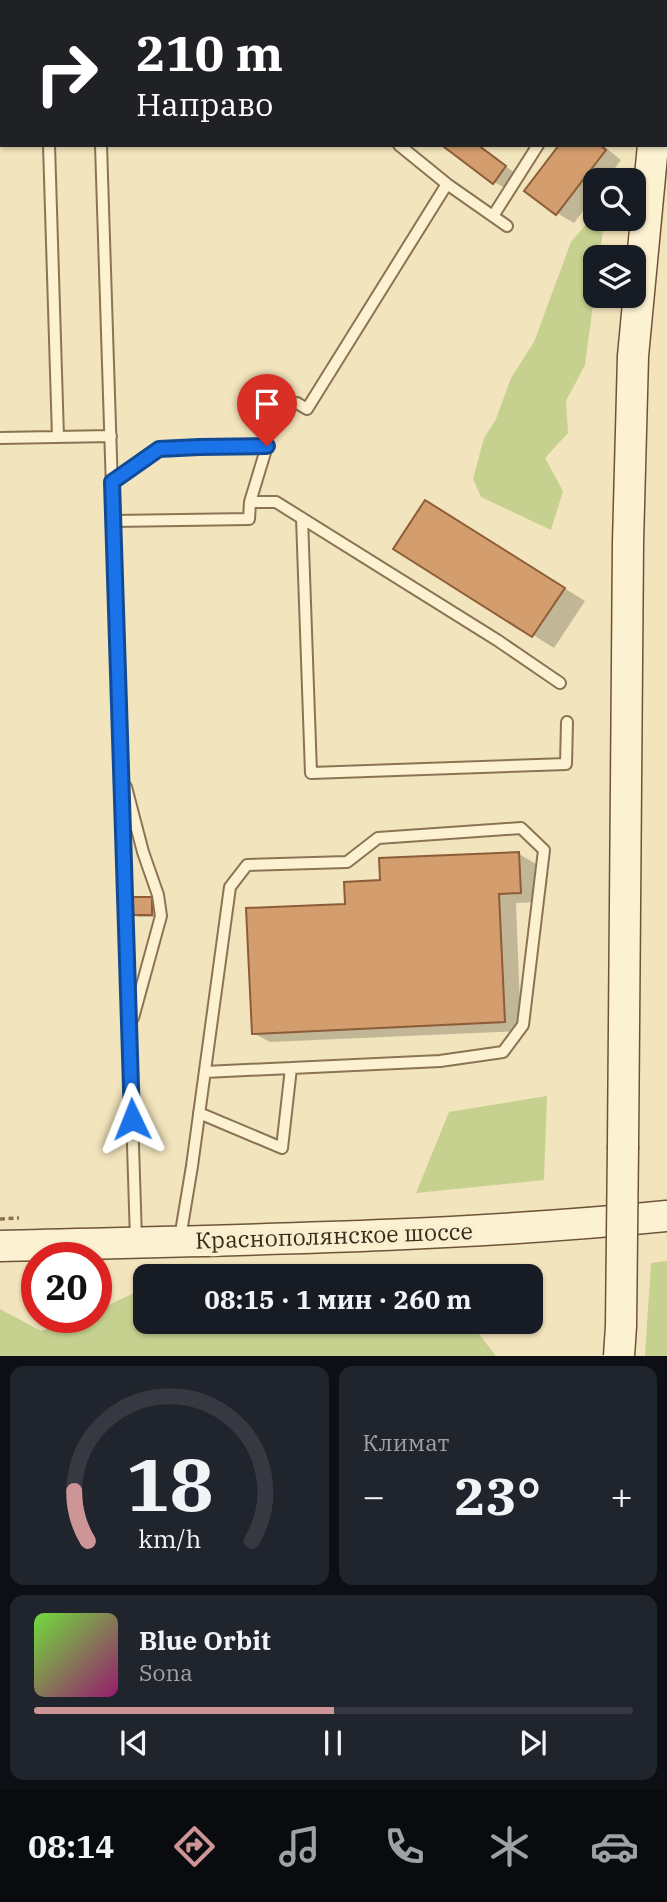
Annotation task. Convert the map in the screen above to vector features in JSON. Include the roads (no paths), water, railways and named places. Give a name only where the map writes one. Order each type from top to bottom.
[{"type":"street","points":[[619,1356],[632,383],[653,147]]},
{"type":"street","name":"Краснополянское шоссе","points":[[0,1246],[427,1234],[590,1224],[667,1216]]},
{"type":"lane","points":[[49,147],[58,437]]},
{"type":"lane","points":[[101,147],[136,1242]]},
{"type":"lane","points":[[401,147],[447,184],[507,226]]},
{"type":"lane","points":[[493,216],[537,147]]},
{"type":"lane","points":[[297,403],[307,410],[447,184]]},
{"type":"lane","points":[[0,438],[111,436]]},
{"type":"lane","points":[[112,482],[159,449],[267,446],[250,502],[249,519],[113,521]]},
{"type":"lane","points":[[250,502],[276,502],[497,640],[560,683]]},
{"type":"lane","points":[[302,518],[311,773],[566,764],[567,722]]},
{"type":"lane","points":[[121,768],[143,852],[158,895],[161,916],[130,1030]]},
{"type":"lane","points":[[179,1241],[230,887],[247,865],[348,862],[378,838],[521,828],[544,850],[523,1025],[503,1052],[440,1060],[205,1072]]},
{"type":"lane","points":[[199,1113],[282,1148],[291,1068]]}]
